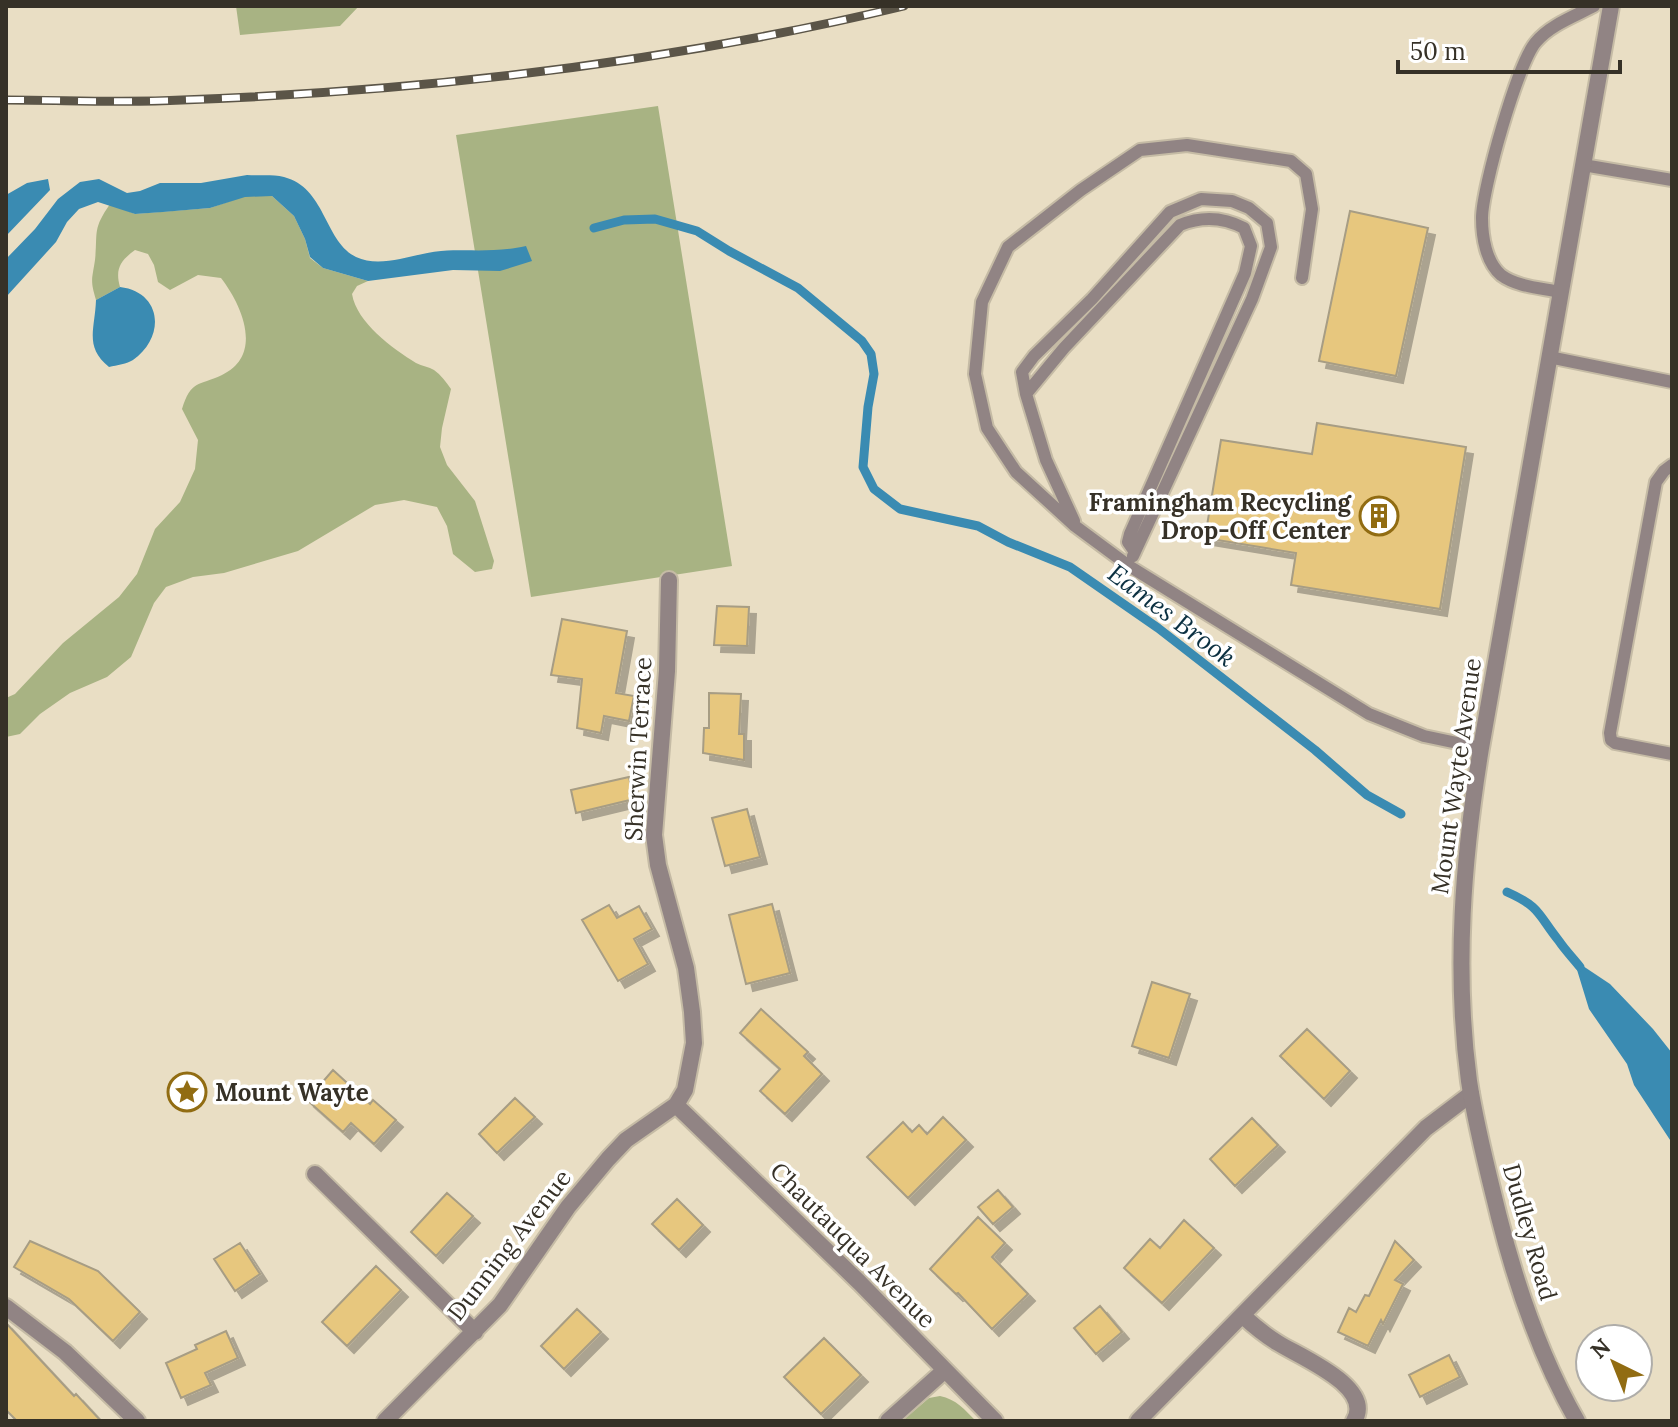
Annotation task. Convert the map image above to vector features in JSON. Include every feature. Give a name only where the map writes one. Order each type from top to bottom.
[{"type":"street","name":"Mount Wayte Avenue","points":[[1471,1094],[1463,998],[1462,908],[1467,844],[1481,748],[1611,6]]},
{"type":"street","name":"Sherwin Terrace","points":[[669,580],[667,671],[654,835],[658,865],[686,968],[694,1043],[685,1090],[676,1105]]},
{"type":"street","points":[[1138,1421],[1426,1128],[1471,1094]]},
{"type":"street","name":"Dudley Road","points":[[1471,1094],[1496,1206],[1525,1303],[1546,1359],[1577,1421]]},
{"type":"street","name":"Dunning Avenue","points":[[385,1421],[500,1305],[568,1207],[608,1159],[626,1140],[676,1105]]},
{"type":"street","name":"Chautauqua Avenue","points":[[676,1105],[860,1283],[995,1421]]},
{"type":"street","points":[[315,1174],[475,1332]]},
{"type":"street","points":[[6,1307],[65,1352],[137,1421]]},
{"type":"street","points":[[1243,1316],[1271,1339],[1341,1382],[1359,1404],[1359,1413],[1354,1421]]},
{"type":"street","points":[[888,1421],[945,1370]]},
{"type":"lane","points":[[1560,292],[1516,283],[1500,274],[1485,249],[1482,216],[1500,135],[1525,60],[1534,43],[1546,32],[1594,6]]},
{"type":"lane","points":[[1302,278],[1312,209],[1306,174],[1291,161],[1187,145],[1140,150],[1081,190],[1008,247],[982,302],[975,374],[987,428],[1016,472],[1077,527],[1129,566],[1369,714],[1424,736],[1481,748]]},
{"type":"lane","points":[[1583,165],[1672,180]]},
{"type":"lane","points":[[1077,527],[1046,460],[1022,372],[1170,212],[1201,199],[1232,201],[1249,208],[1267,223],[1271,247],[1252,299],[1129,566]]},
{"type":"lane","points":[[1026,394],[1064,348],[1180,225],[1207,218],[1228,220],[1244,228],[1251,246],[1245,273],[1130,534],[1128,542],[1135,552]]},
{"type":"lane","points":[[1549,357],[1672,382]]},
{"type":"lane","points":[[1672,465],[1656,482],[1610,733],[1615,743],[1672,754]]},
{"type":"green space","points":[[236,6],[359,6],[340,26],[240,35]]},
{"type":"green space","points":[[658,106],[732,566],[531,597],[456,135]]},
{"type":"green space","points":[[245,196],[272,196],[294,216],[310,258],[323,268],[368,281],[357,286],[352,294],[368,325],[407,357],[437,372],[451,389],[440,447],[447,465],[475,501],[494,561],[492,569],[475,572],[453,554],[447,526],[437,507],[404,500],[375,505],[298,551],[224,573],[193,577],[166,587],[154,603],[131,657],[107,677],[70,693],[40,714],[20,734],[6,737],[6,698],[15,694],[63,643],[119,597],[137,574],[155,529],[180,502],[195,469],[198,440],[182,409],[185,400],[196,385],[235,366],[243,355],[246,343],[242,315],[221,278],[198,275],[170,290],[158,282],[148,254],[135,250],[120,266],[120,287],[96,300],[92,280],[100,220],[110,204],[135,214],[210,208]]},
{"type":"green space","points":[[940,1396],[956,1402],[976,1421],[902,1421],[929,1398]]},
{"type":"water","points":[[247,175],[279,176],[298,183],[317,203],[337,239],[356,257],[387,261],[441,251],[526,246],[532,261],[500,271],[453,270],[368,281],[323,268],[310,257],[294,216],[272,196],[245,197],[210,208],[135,214],[98,202],[79,209],[67,222],[56,242],[6,297],[6,259],[58,199],[80,182],[99,179],[127,193],[160,183],[201,183]]},
{"type":"water","points":[[48,179],[50,190],[6,236],[6,195],[27,183]]},
{"type":"water","points":[[120,287],[144,297],[155,317],[154,328],[151,340],[133,360],[109,367],[101,360],[94,345],[96,300]]},
{"type":"water","points":[[1574,960],[1610,984],[1672,1053],[1672,1143],[1634,1085],[1627,1064],[1589,1009]]},
{"type":"building","points":[[1350,211],[1428,228],[1396,376],[1319,361]]},
{"type":"building","name":"Framingham Recycling Drop-Off Center","points":[[1317,423],[1466,447],[1440,609],[1291,585],[1296,553],[1205,538],[1221,440],[1312,454]]},
{"type":"building","points":[[717,606],[749,607],[747,646],[714,645]]},
{"type":"building","points":[[562,619],[627,631],[616,693],[634,696],[629,721],[604,716],[601,733],[577,728],[582,679],[551,675]]},
{"type":"building","points":[[709,693],[741,694],[739,734],[744,734],[744,760],[703,753],[704,728],[709,728]]},
{"type":"building","points":[[629,777],[634,799],[576,813],[571,790]]},
{"type":"building","points":[[747,809],[760,857],[725,866],[712,818]]},
{"type":"building","points":[[772,904],[790,973],[746,984],[729,915]]},
{"type":"building","points":[[609,905],[617,918],[639,906],[652,929],[634,939],[648,964],[618,981],[582,920]]},
{"type":"building","points":[[1152,982],[1190,994],[1169,1058],[1132,1046]]},
{"type":"building","points":[[761,1009],[808,1052],[804,1056],[822,1074],[785,1114],[760,1091],[780,1069],[740,1033]]},
{"type":"building","points":[[1307,1029],[1350,1071],[1324,1099],[1280,1056]]},
{"type":"building","points":[[333,1070],[370,1104],[373,1100],[396,1120],[374,1144],[351,1123],[343,1132],[307,1100]]},
{"type":"building","points":[[515,1098],[535,1117],[497,1153],[479,1134]]},
{"type":"building","points":[[943,1117],[966,1140],[908,1198],[867,1157],[903,1122],[912,1132],[919,1125],[927,1134]]},
{"type":"building","points":[[1252,1118],[1278,1145],[1235,1186],[1210,1159]]},
{"type":"building","points":[[998,1190],[1013,1207],[993,1224],[978,1207]]},
{"type":"building","points":[[447,1193],[473,1216],[436,1256],[411,1232]]},
{"type":"building","points":[[677,1199],[703,1225],[679,1250],[652,1224]]},
{"type":"building","points":[[978,1217],[1005,1243],[992,1257],[1028,1294],[992,1329],[930,1269]]},
{"type":"building","points":[[1184,1220],[1214,1248],[1162,1303],[1124,1268],[1150,1239],[1160,1248]]},
{"type":"building","points":[[30,1241],[98,1271],[140,1312],[113,1341],[69,1299],[14,1267]]},
{"type":"building","points":[[1395,1241],[1414,1260],[1395,1280],[1403,1284],[1368,1346],[1338,1332],[1349,1308],[1356,1312],[1365,1295],[1369,1296]]},
{"type":"building","points":[[240,1243],[260,1274],[235,1291],[214,1259]]},
{"type":"building","points":[[376,1266],[401,1290],[347,1346],[322,1322]]},
{"type":"building","points":[[1100,1306],[1122,1332],[1096,1354],[1074,1328]]},
{"type":"building","points":[[577,1309],[601,1332],[564,1369],[541,1346]]},
{"type":"building","points":[[6,1323],[101,1421],[17,1421],[6,1410]]},
{"type":"building","points":[[226,1331],[238,1358],[205,1373],[211,1385],[181,1398],[166,1363]]},
{"type":"building","points":[[824,1338],[861,1375],[821,1414],[784,1377]]},
{"type":"building","points":[[1449,1355],[1460,1377],[1420,1397],[1409,1375]]},
{"type":"waterway","name":"Eames Brook","points":[[594,228],[624,220],[655,219],[697,231],[798,288],[862,341],[871,354],[874,374],[863,467],[874,489],[900,509],[978,526],[1008,542],[1070,567],[1158,628],[1315,750],[1367,795],[1401,814]]},
{"type":"waterway","name":"Eames Brook","points":[[1507,892],[1527,902],[1538,912],[1580,967]]},
{"type":"railway","points":[[6,100],[182,100],[364,90],[455,81],[545,71],[726,43],[904,6]]},
{"type":"place","name":"Framingham Recycling Drop-Off Center","points":[[1379,516]]},
{"type":"place","name":"Mount Wayte","points":[[187,1092]]}]
